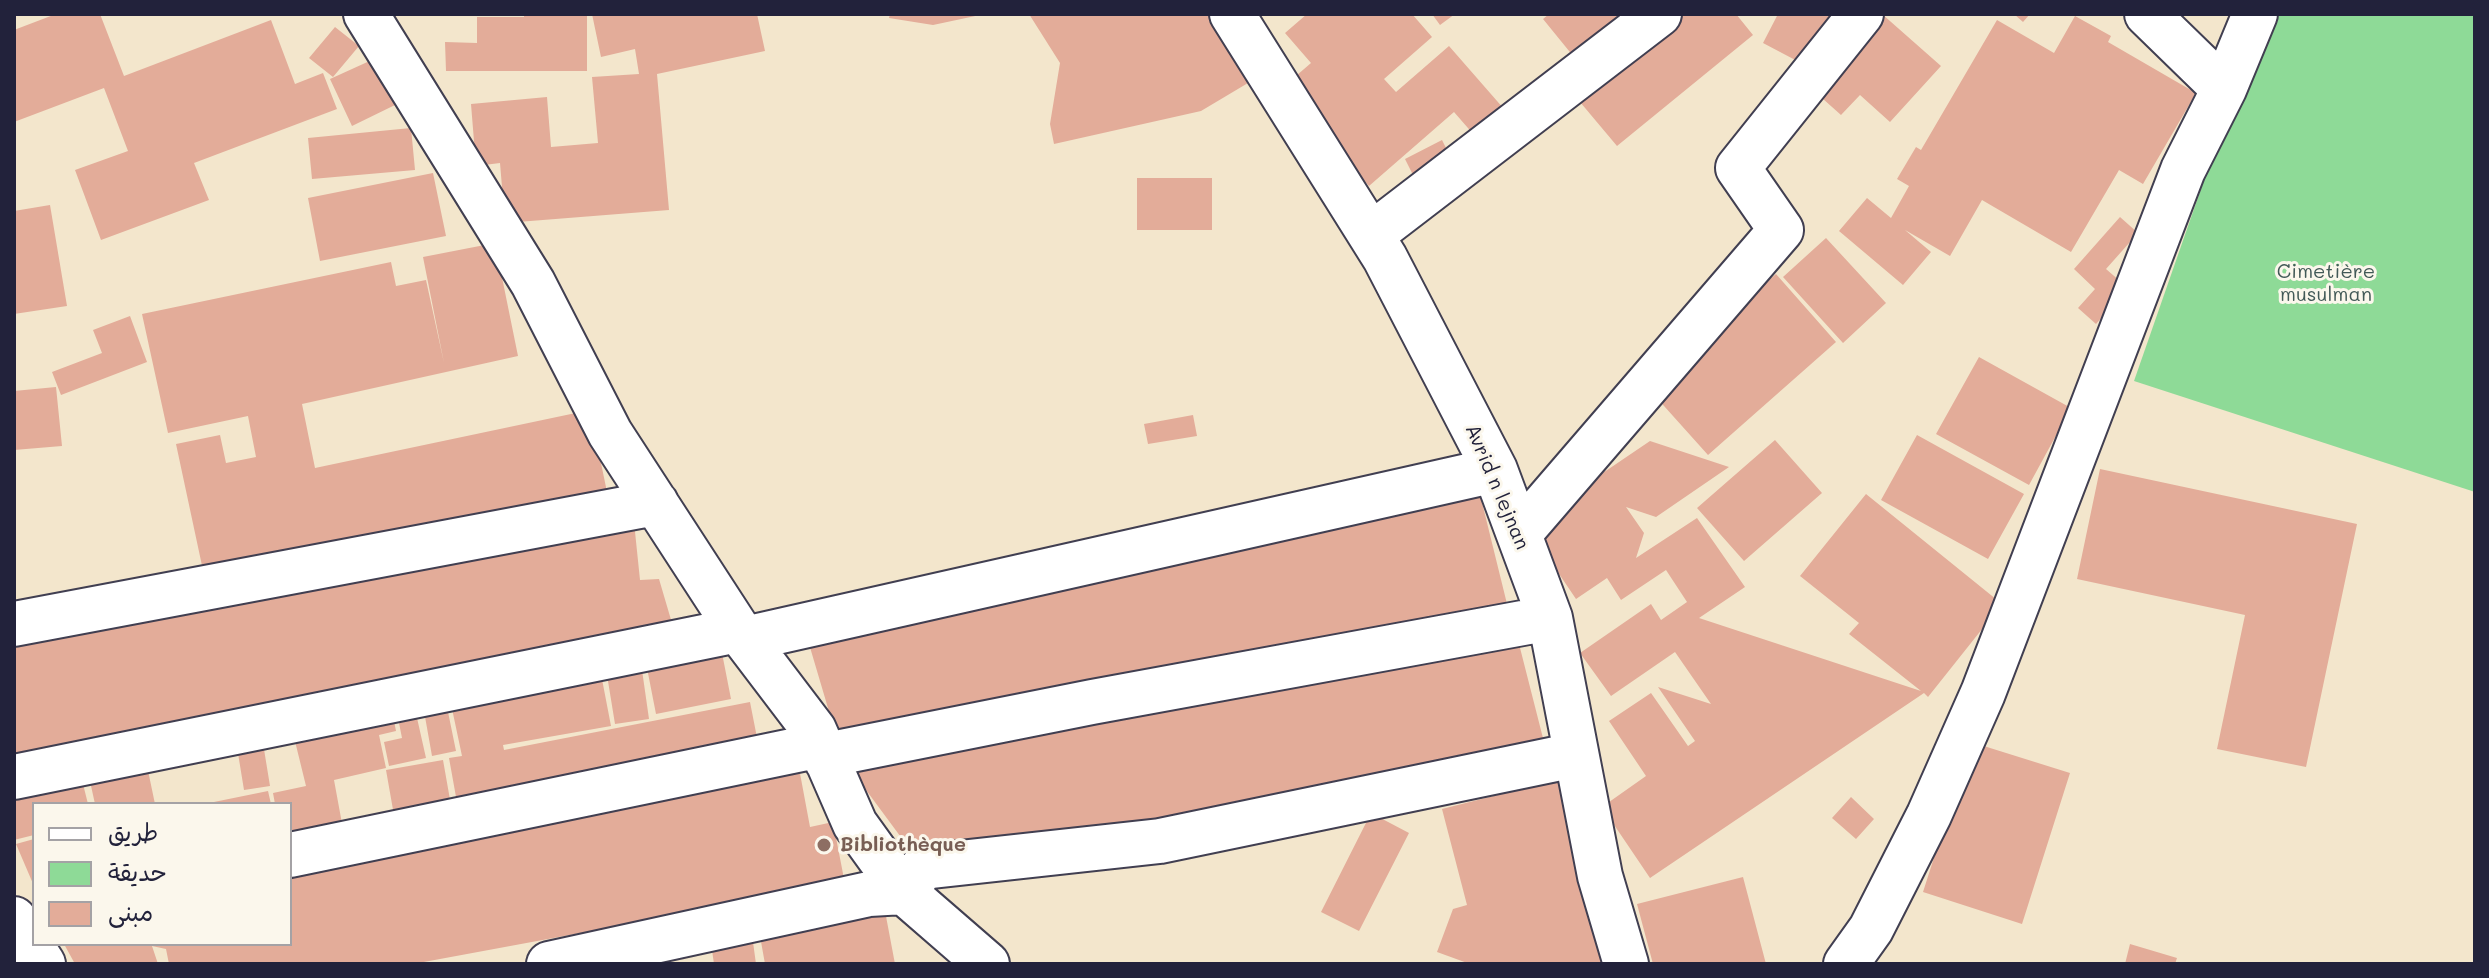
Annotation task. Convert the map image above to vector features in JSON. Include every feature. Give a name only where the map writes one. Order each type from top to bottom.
[{"type":"street","points":[[366,14],[533,283],[610,433],[742,634],[814,730],[855,824],[904,892],[987,964]]},
{"type":"street","points":[[1371,235],[1659,14]]},
{"type":"street","points":[[1519,534],[1781,230],[1738,168],[1861,14]]},
{"type":"street","points":[[2147,14],[2224,89]]},
{"type":"street","points":[[1846,964],[1871,929],[1929,815],[1983,693],[2183,170],[2224,89],[2255,14]]},
{"type":"street","name":"Avrid n lejnan","points":[[1249,20],[1371,235],[1495,470],[1550,618],[1600,876],[1626,964]]},
{"type":"street","points":[[14,777],[742,634],[1495,470]]},
{"type":"street","points":[[14,624],[656,503]]},
{"type":"street","points":[[292,855],[1550,618]]},
{"type":"street","points":[[549,964],[869,894],[904,892],[923,867],[1160,841],[1575,755]]},
{"type":"street","points":[[14,919],[43,964]]},
{"type":"green space","name":"Cimetière musulman","points":[[2262,14],[2475,14],[2475,492],[2134,381]]},
{"type":"building","points":[[56,14],[100,14],[124,76],[271,20],[295,84],[323,73],[337,109],[194,163],[209,200],[101,240],[75,170],[128,151],[104,88],[14,122],[14,30]]},
{"type":"building","points":[[524,14],[587,14],[587,71],[446,71],[445,42],[477,43],[477,17],[524,17]]},
{"type":"building","points":[[592,14],[757,14],[765,51],[657,74],[669,210],[505,223],[500,163],[476,166],[471,104],[547,97],[551,147],[598,143],[592,77],[639,74],[635,49],[601,57]]},
{"type":"building","points":[[890,14],[980,15],[933,25],[889,18]]},
{"type":"building","points":[[1029,14],[1223,14],[1252,60],[1248,83],[1201,111],[1054,144],[1050,124],[1060,63]]},
{"type":"building","points":[[1307,14],[1412,14],[1432,37],[1384,79],[1396,92],[1449,46],[1511,117],[1481,143],[1454,112],[1369,186],[1282,88],[1311,63],[1285,33]]},
{"type":"building","points":[[1432,14],[1455,14],[1440,25]]},
{"type":"building","points":[[1549,14],[1639,14],[1578,62],[1543,19]]},
{"type":"building","points":[[1675,14],[1736,14],[1753,35],[1617,146],[1575,96]]},
{"type":"building","points":[[1778,14],[1849,14],[1818,72],[1763,43]]},
{"type":"building","points":[[1882,14],[1941,66],[1890,122],[1860,95],[1841,115],[1813,90]]},
{"type":"building","points":[[2014,14],[2030,14],[2023,22]]},
{"type":"building","points":[[2075,16],[2111,36],[2108,42],[2196,93],[2143,184],[2119,170],[2071,252],[1982,200],[1950,256],[1905,230],[1931,252],[1903,285],[1839,231],[1867,198],[1891,218],[1909,186],[1897,179],[1916,147],[1921,150],[1997,20],[2054,53]]},
{"type":"building","points":[[335,27],[359,46],[333,77],[309,58]]},
{"type":"building","points":[[374,59],[395,105],[352,126],[330,79]]},
{"type":"building","points":[[411,128],[415,170],[312,179],[308,138]]},
{"type":"building","points":[[1442,140],[1453,162],[1416,181],[1405,159]]},
{"type":"building","points":[[433,173],[446,236],[320,261],[308,198]]},
{"type":"building","points":[[1137,178],[1212,178],[1212,230],[1137,230]]},
{"type":"building","points":[[50,205],[67,306],[14,314],[14,211]]},
{"type":"building","points":[[2120,217],[2138,233],[2106,269],[2128,288],[2096,324],[2078,308],[2095,289],[2074,269]]},
{"type":"building","points":[[1826,238],[1886,303],[1843,343],[1783,277]]},
{"type":"building","points":[[495,243],[518,356],[302,404],[315,468],[590,410],[607,492],[204,575],[176,444],[220,435],[226,463],[256,457],[248,416],[168,433],[142,314],[391,262],[396,286],[426,280],[444,363],[423,257]]},
{"type":"building","points":[[1776,274],[1836,342],[1708,455],[1647,387]]},
{"type":"building","points":[[130,316],[147,362],[61,395],[52,372],[102,353],[93,330]]},
{"type":"building","points":[[1979,357],[2071,408],[2029,485],[1936,434]]},
{"type":"building","points":[[56,387],[62,446],[14,450],[14,391]]},
{"type":"building","points":[[1193,415],[1197,436],[1148,444],[1144,424]]},
{"type":"building","points":[[1917,435],[2024,494],[1988,559],[1881,500]]},
{"type":"building","points":[[1775,440],[1822,493],[1744,561],[1697,508]]},
{"type":"building","points":[[1650,441],[1729,467],[1656,517],[1626,507],[1644,533],[1636,558],[1697,518],[1745,587],[1699,618],[1921,691],[1849,634],[1859,623],[1800,576],[1866,494],[2002,604],[1928,697],[1924,693],[1650,878],[1602,807],[1646,776],[1609,721],[1651,693],[1688,746],[1695,741],[1658,687],[1711,704],[1675,652],[1611,696],[1580,653],[1651,604],[1661,620],[1687,602],[1666,570],[1621,600],[1607,578],[1576,599],[1526,525]]},
{"type":"building","points":[[2100,469],[2357,524],[2306,767],[2217,749],[2245,615],[2077,579]]},
{"type":"building","points":[[1475,474],[1508,608],[841,752],[804,627]]},
{"type":"building","points":[[634,522],[640,580],[659,579],[674,630],[14,760],[14,638]]},
{"type":"building","points":[[1518,640],[1545,746],[923,867],[849,767]]},
{"type":"building","points":[[722,653],[731,699],[656,714],[647,668]]},
{"type":"building","points":[[642,670],[649,719],[615,724],[607,675]]},
{"type":"building","points":[[601,674],[611,726],[503,745],[504,750],[750,702],[760,753],[458,808],[449,758],[462,756],[451,704]]},
{"type":"building","points":[[447,707],[456,751],[432,756],[424,711]]},
{"type":"building","points":[[415,709],[426,758],[389,766],[384,742],[402,738],[397,713]]},
{"type":"building","points":[[392,711],[396,731],[379,735],[386,768],[334,780],[343,829],[292,840],[292,802],[275,802],[273,793],[306,786],[293,733]]},
{"type":"building","points":[[262,737],[270,786],[244,790],[236,741]]},
{"type":"building","points":[[1971,742],[2070,773],[2022,924],[1923,892]]},
{"type":"building","points":[[443,760],[452,811],[395,821],[386,770]]},
{"type":"building","points":[[146,761],[155,802],[95,802],[88,772]]},
{"type":"building","points":[[799,768],[810,827],[833,822],[845,884],[413,964],[169,964],[166,949],[152,946],[292,946],[292,873]]},
{"type":"building","points":[[1565,778],[1614,964],[1470,964],[1437,952],[1453,909],[1467,905],[1442,809]]},
{"type":"building","points":[[82,780],[88,802],[32,802],[32,836],[14,840],[14,796]]},
{"type":"building","points":[[268,791],[271,802],[214,802]]},
{"type":"building","points":[[1851,797],[1874,819],[1856,839],[1832,818]]},
{"type":"building","points":[[1371,813],[1409,833],[1359,931],[1321,912]]},
{"type":"building","points":[[32,840],[32,881],[16,844]]},
{"type":"building","points":[[1743,877],[1766,964],[1653,964],[1637,904]]},
{"type":"building","points":[[885,911],[895,964],[765,964],[760,936]]},
{"type":"building","points":[[753,942],[756,964],[714,964],[712,950]]},
{"type":"building","points":[[2130,944],[2177,958],[2175,964],[2125,964]]},
{"type":"building","points":[[65,946],[152,946],[158,964],[75,964]]},
{"type":"place","name":"Bibliothèque","points":[[824,845]]}]
